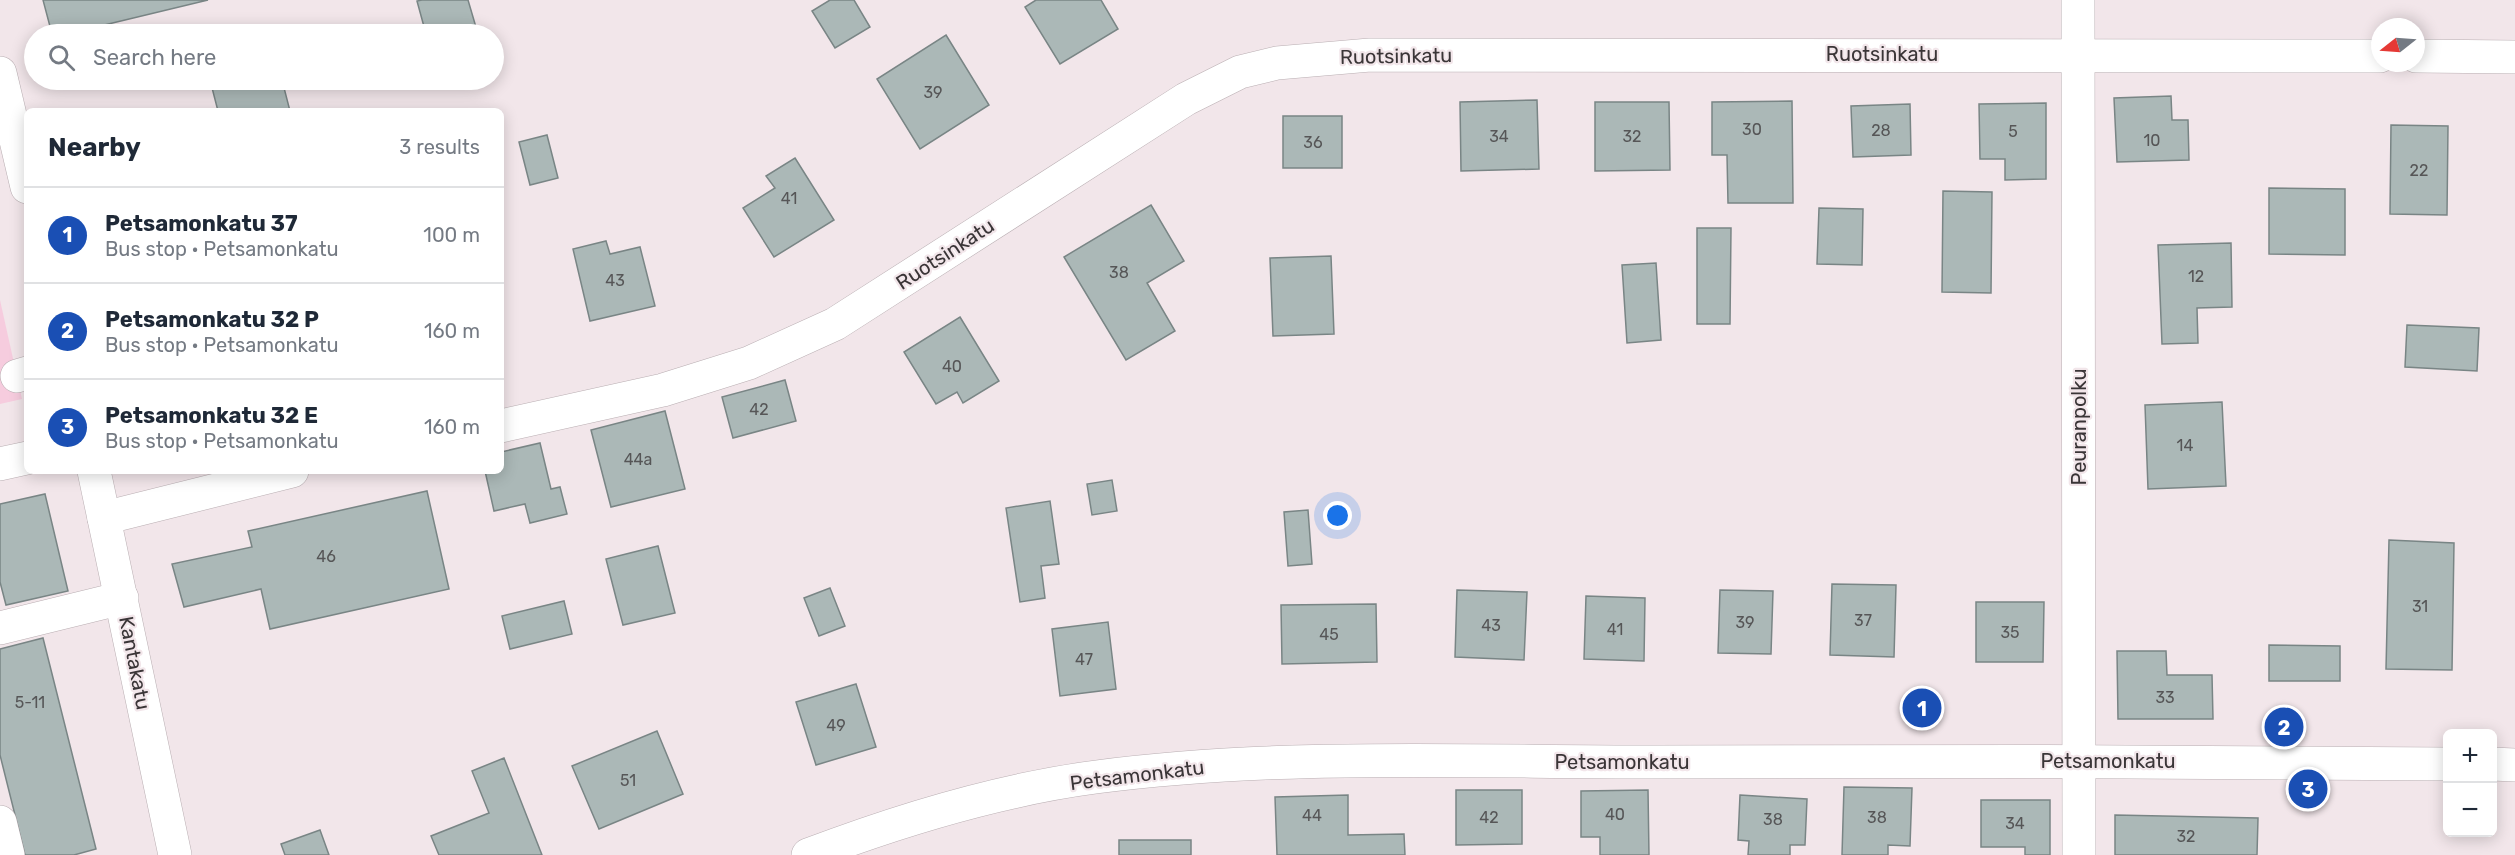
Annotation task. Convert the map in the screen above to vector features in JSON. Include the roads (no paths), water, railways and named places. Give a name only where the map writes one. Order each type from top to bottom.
[{"type":"street","name":"Peuranpolku","points":[[2078,0],[2079,855]]},
{"type":"street","name":"Ruotsinkatu","points":[[504,425],[663,390],[749,363],[835,324],[1186,99],[1240,72],[1278,63],[1370,55],[2371,56]]},
{"type":"street","points":[[2425,56],[2515,57]]},
{"type":"street","points":[[0,73],[24,174]]},
{"type":"street","points":[[0,464],[24,459]]},
{"type":"street","name":"Kantakatu","points":[[95,474],[175,855]]},
{"type":"street","points":[[104,518],[280,474]]},
{"type":"street","points":[[0,628],[122,598]]},
{"type":"street","name":"Petsamonkatu","points":[[808,855],[852,838],[978,800],[1094,777],[1213,766],[1356,762],[2080,760],[2443,764]]},
{"type":"street","points":[[2497,764],[2515,765]]},
{"type":"street","points":[[0,822],[8,855]]},
{"type":"place","name":"Petsamonkatu 37","points":[[1922,708]]},
{"type":"place","name":"Petsamonkatu 32 P","points":[[2284,727]]},
{"type":"place","name":"Petsamonkatu 32 E","points":[[2308,789]]}]
